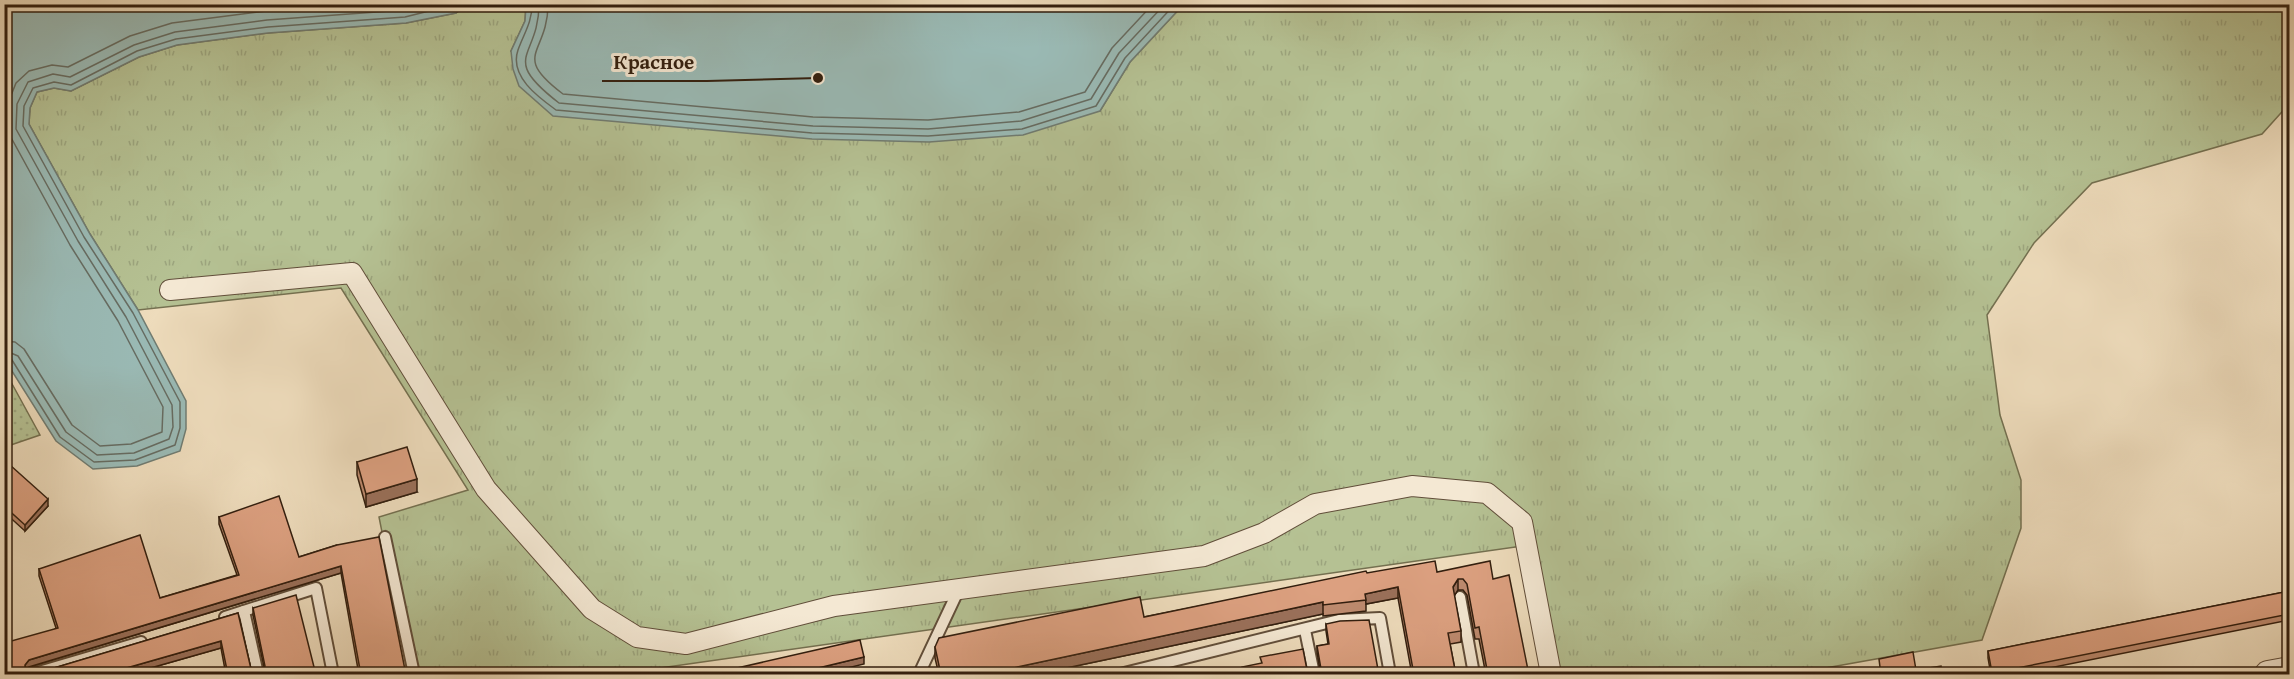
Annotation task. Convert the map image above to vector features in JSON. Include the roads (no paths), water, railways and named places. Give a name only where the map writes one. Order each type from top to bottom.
[{"type":"street","points":[[170,290],[352,273],[486,489],[592,609],[637,637],[686,644],[834,606],[1204,556],[1264,533],[1315,504],[1412,486],[1487,493],[1522,522],[1551,675]]},
{"type":"street","points":[[2268,675],[2289,670]]},
{"type":"lane","points":[[385,537],[414,675]]},
{"type":"lane","points":[[211,621],[316,588],[333,675]]},
{"type":"lane","points":[[919,675],[959,589]]},
{"type":"lane","points":[[1460,597],[1474,675]]},
{"type":"lane","points":[[244,612],[258,675]]},
{"type":"lane","points":[[1120,675],[1340,620],[1380,618],[1390,675]]},
{"type":"lane","points":[[1305,630],[1314,675]]},
{"type":"lane","points":[[32,675],[155,638]]},
{"type":"water","points":[[5,4],[466,5],[456,13],[406,23],[268,33],[177,45],[139,57],[71,91],[54,88],[37,92],[30,108],[29,124],[90,234],[138,310],[186,401],[186,429],[180,451],[137,466],[93,469],[56,441],[5,360]]},
{"type":"water","points":[[526,4],[1183,5],[1130,62],[1100,111],[1023,135],[929,142],[812,139],[553,116],[519,86],[513,69],[511,51],[525,21]]},
{"type":"place","name":"Красное","points":[[818,78]]}]
